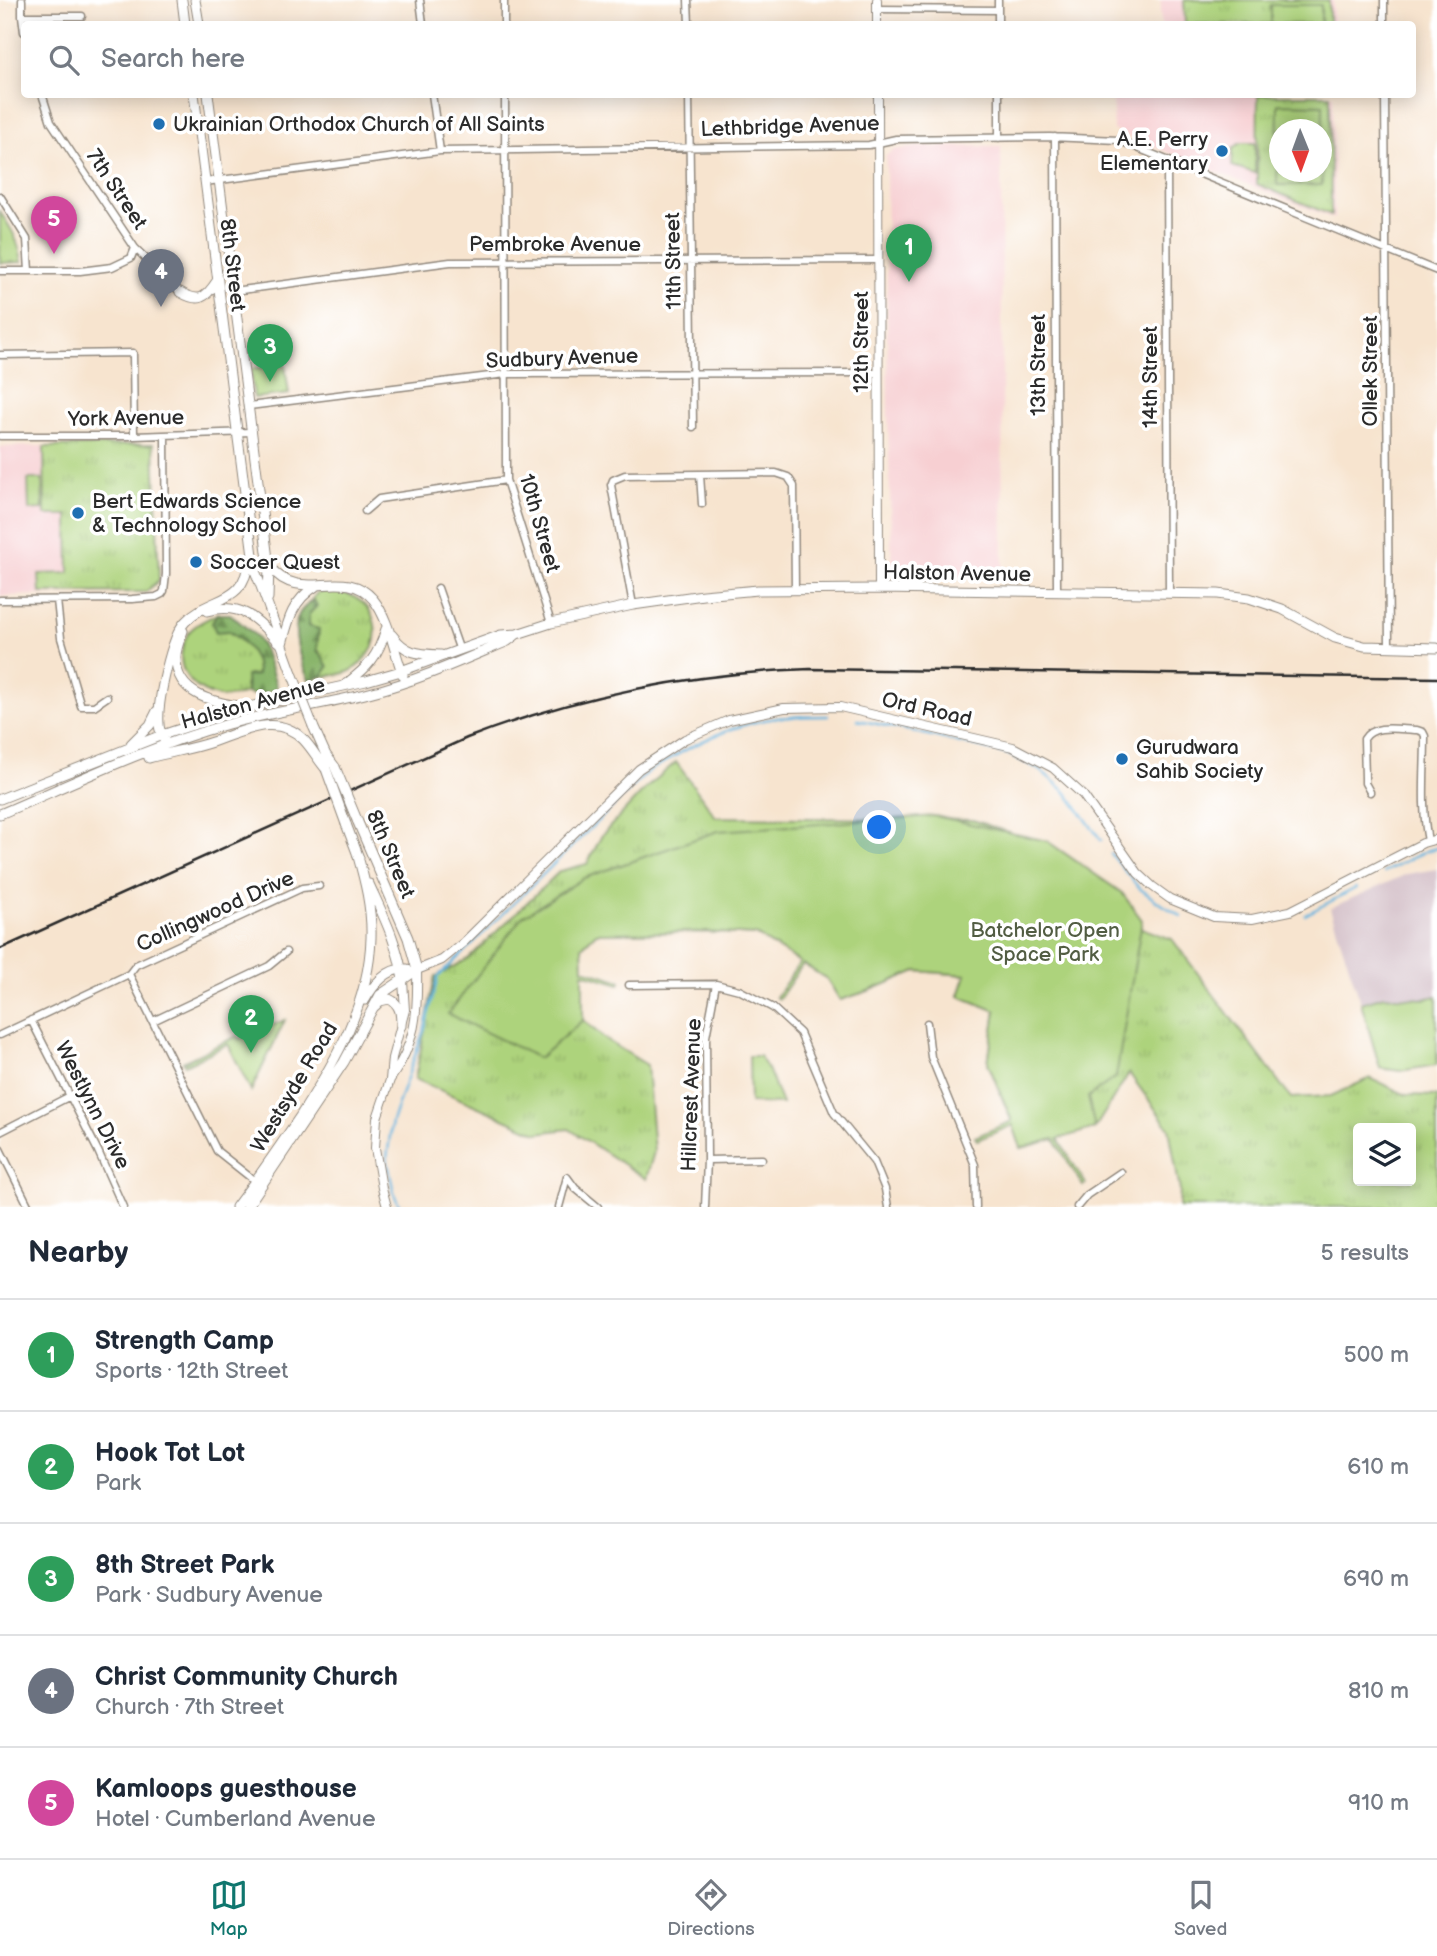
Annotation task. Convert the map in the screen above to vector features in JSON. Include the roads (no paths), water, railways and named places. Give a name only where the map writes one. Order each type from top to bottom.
[{"type":"main road","points":[[182,0],[185,21]]},
{"type":"main road","points":[[195,0],[198,21]]},
{"type":"main road","name":"8th Street","points":[[194,98],[255,571],[313,726],[408,938],[417,970]]},
{"type":"main road","name":"8th Street","points":[[208,98],[269,567],[268,603]]},
{"type":"main road","points":[[180,292],[188,297],[204,297],[217,281]]},
{"type":"main road","points":[[166,746],[159,727],[160,707],[173,641],[184,623],[197,611],[235,593],[243,583],[248,570],[251,539]]},
{"type":"main road","points":[[269,567],[286,582],[304,586],[348,584],[362,589],[376,604],[387,628],[405,683]]},
{"type":"main road","points":[[244,708],[200,697],[186,686],[178,672],[175,657],[183,632],[194,619],[221,607],[238,610],[257,620],[281,646],[294,607],[318,585]]},
{"type":"main road","name":"Halston Avenue","points":[[0,799],[162,734],[244,708],[401,671],[501,635],[517,634],[551,623],[633,605],[703,595],[795,589],[1218,594],[1249,598],[1282,610],[1335,638],[1364,646],[1437,648]]},
{"type":"main road","points":[[387,628],[397,643],[407,651],[445,655]]},
{"type":"main road","points":[[343,686],[366,668],[375,657],[387,628]]},
{"type":"main road","name":"Halston Avenue","points":[[0,814],[104,770],[226,724],[405,683],[508,641],[517,634]]},
{"type":"main road","points":[[128,747],[150,725],[160,707]]},
{"type":"main road","points":[[104,770],[204,744],[264,724],[293,731],[331,768]]},
{"type":"main road","name":"8th Street","points":[[331,768],[346,824],[394,942],[403,981]]},
{"type":"main road","name":"Westsyde Road","points":[[247,1207],[317,1090],[353,1023],[367,981],[372,935],[368,892],[357,853]]},
{"type":"main road","points":[[353,1023],[372,987],[380,979],[402,968],[417,970]]},
{"type":"main road","name":"Westsyde Road","points":[[236,1207],[259,1184],[344,1062],[380,995],[417,970]]},
{"type":"main road","points":[[371,1010],[380,1002],[389,999],[394,1001],[400,1011],[401,1026]]},
{"type":"street","points":[[22,0],[23,21]]},
{"type":"street","points":[[420,0],[423,21]]},
{"type":"street","points":[[504,0],[504,21]]},
{"type":"street","points":[[688,0],[689,21]]},
{"type":"street","points":[[998,0],[998,21]]},
{"type":"street","points":[[1384,0],[1384,21]]},
{"type":"street","points":[[877,4],[998,10]]},
{"type":"street","points":[[22,16],[82,16]]},
{"type":"street","name":"7th Street","points":[[43,98],[51,122],[135,248],[180,292]]},
{"type":"street","points":[[433,98],[440,151]]},
{"type":"street","name":"10th Street","points":[[505,98],[506,480],[551,623]]},
{"type":"street","name":"11th Street","points":[[689,98],[693,427]]},
{"type":"street","name":"12th Street","points":[[878,98],[879,589]]},
{"type":"street","points":[[999,98],[999,138]]},
{"type":"street","name":"Ollek Street","points":[[1385,98],[1390,647]]},
{"type":"street","name":"Lethbridge Avenue","points":[[205,182],[440,151],[869,145],[896,139],[1055,137],[1118,140],[1437,271]]},
{"type":"street","name":"13th Street","points":[[1055,137],[1057,592]]},
{"type":"street","name":"14th Street","points":[[1167,160],[1169,593]]},
{"type":"street","points":[[0,196],[27,239],[29,271]]},
{"type":"street","points":[[0,271],[80,271],[112,267],[131,258],[135,248]]},
{"type":"street","name":"Pembroke Avenue","points":[[234,291],[450,262],[878,260]]},
{"type":"street","points":[[0,355],[132,354],[134,436]]},
{"type":"street","name":"Sudbury Avenue","points":[[248,406],[506,374],[878,373]]},
{"type":"street","name":"York Avenue","points":[[0,436],[134,436],[251,432]]},
{"type":"street","points":[[0,600],[132,598],[156,597],[162,594],[166,574],[165,435]]},
{"type":"street","points":[[633,605],[611,491],[613,480],[625,475],[776,473],[788,477],[793,486],[795,589]]},
{"type":"street","points":[[700,475],[702,504]]},
{"type":"street","points":[[365,511],[379,499],[506,480]]},
{"type":"street","points":[[438,588],[464,660]]},
{"type":"street","points":[[57,600],[61,638],[81,706],[94,706],[107,697]]},
{"type":"street","name":"Ord Road","points":[[417,970],[436,963],[464,942],[639,769],[685,739],[729,720],[784,708],[840,707],[1013,747],[1053,768],[1083,795],[1138,873],[1152,886],[1170,899],[1214,917],[1252,919],[1290,911],[1432,840]]},
{"type":"street","points":[[1370,792],[1364,778],[1364,739],[1367,734],[1375,729],[1423,732],[1423,816],[1432,840]]},
{"type":"street","name":"Collingwood Drive","points":[[0,1035],[129,974],[136,965],[290,893],[319,886]]},
{"type":"street","points":[[153,1021],[269,966],[286,952]]},
{"type":"street","points":[[387,1207],[375,1148],[377,1118],[390,1080],[402,1061],[417,1016],[417,970]]},
{"type":"street","name":"Collingwood Drive","points":[[129,974],[217,1150],[259,1184]]},
{"type":"street","points":[[390,1080],[392,1058],[405,1010],[403,981]]},
{"type":"street","points":[[629,985],[716,984],[739,990],[773,1008],[800,1032],[834,1113],[874,1162],[885,1189],[888,1207]]},
{"type":"street","name":"Hillcrest Avenue","points":[[705,1207],[706,1037],[716,984]]},
{"type":"street","name":"Westlynn Drive","points":[[31,1020],[98,1151],[123,1207]]},
{"type":"street","points":[[927,1023],[931,1057],[975,1165],[976,1207]]},
{"type":"street","points":[[0,1132],[70,1097]]},
{"type":"street","points":[[0,1149],[29,1207]]},
{"type":"street","points":[[707,1160],[762,1159]]},
{"type":"street","points":[[1077,1207],[1087,1195],[1121,1172]]},
{"type":"street","points":[[559,1207],[567,1177],[575,1188],[598,1207]]},
{"type":"waterway","points":[[400,1207],[394,1194],[387,1158],[392,1121],[425,1027],[438,977],[649,771],[699,743],[734,728],[771,719],[828,716]]},
{"type":"waterway","points":[[858,720],[1008,754],[1039,769],[1066,792],[1101,840]]},
{"type":"waterway","points":[[1384,872],[1437,848]]},
{"type":"waterway","points":[[1111,854],[1139,888],[1181,916]]},
{"type":"waterway","points":[[1305,915],[1356,888]]},
{"type":"railway","points":[[0,949],[467,738],[593,698],[678,681],[810,669],[1437,678]]},
{"type":"place","name":"Ukrainian Orthodox Church of All Saints","points":[[159,124]]},
{"type":"place","name":"A.E. Perry Elementary","points":[[1222,151]]},
{"type":"place","name":"Kamloops guesthouse","points":[[54,254]]},
{"type":"place","name":"Strength Camp","points":[[909,282]]},
{"type":"place","name":"Christ Community Church","points":[[161,307]]},
{"type":"place","name":"8th Street Park","points":[[270,382]]},
{"type":"place","name":"Bert Edwards Science & Technology School","points":[[78,513]]},
{"type":"place","name":"Soccer Quest","points":[[196,562]]},
{"type":"place","name":"Gurudwara Sahib Society","points":[[1122,759]]},
{"type":"place","name":"Hook Tot Lot","points":[[251,1053]]},
{"type":"park label","name":"Batchelor Open Space Park","points":[[1045,942]]}]
